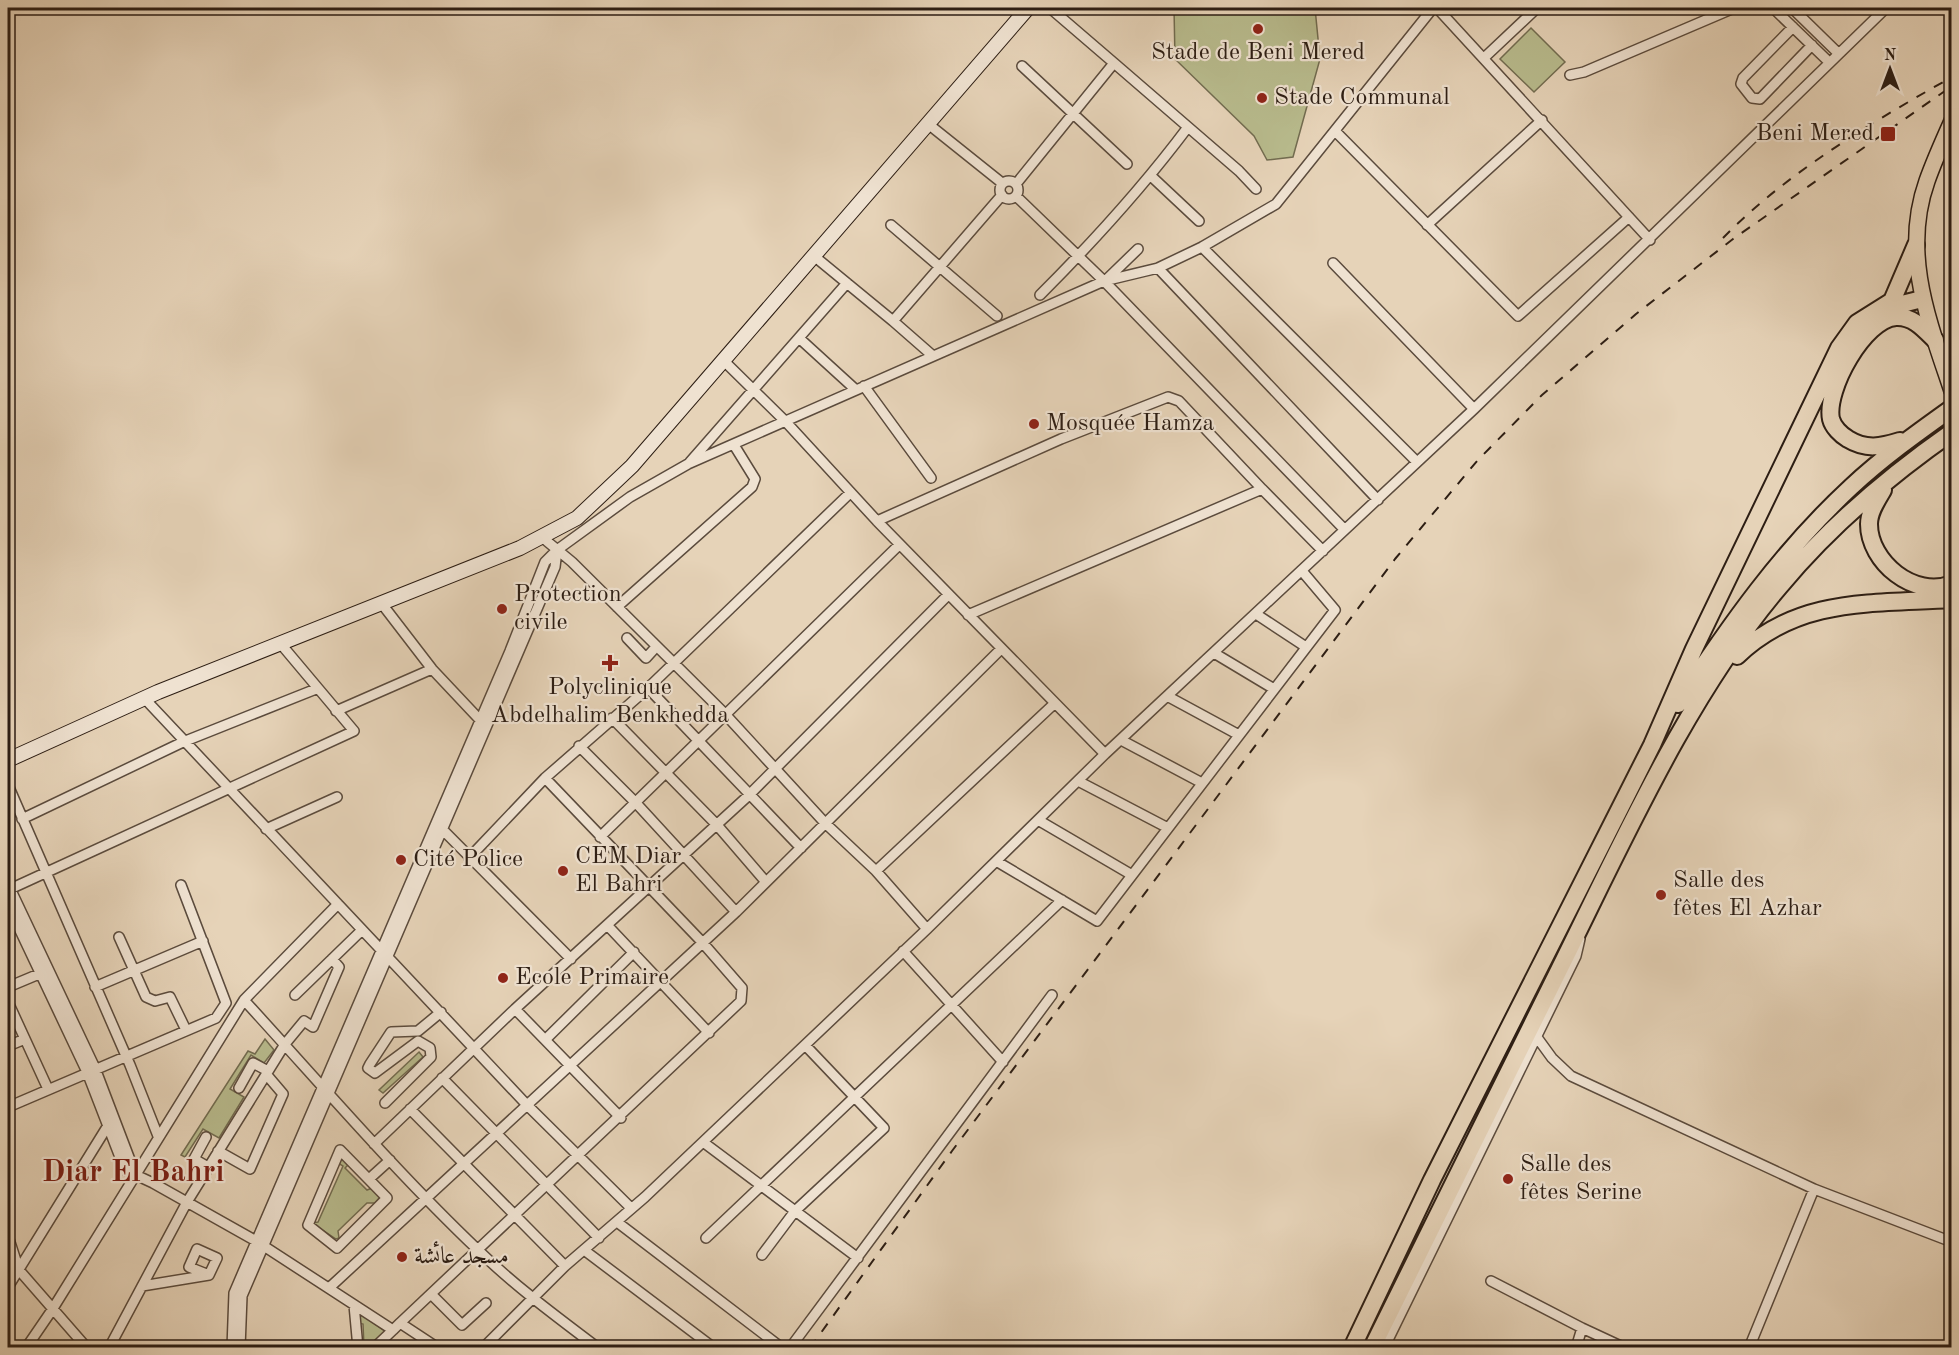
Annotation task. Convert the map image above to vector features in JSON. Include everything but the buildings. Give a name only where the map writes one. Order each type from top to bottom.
[{"type":"highway","points":[[1352,1347],[1432,1180],[1652,745],[1694,649],[1839,348],[1857,323],[1892,301],[1916,244]]},
{"type":"highway","points":[[1879,309],[1924,307]]},
{"type":"highway","points":[[1910,438],[1880,448],[1860,446],[1841,435],[1831,421],[1830,402],[1857,347],[1869,332],[1884,320],[1924,307]]},
{"type":"highway","points":[[1897,317],[1920,326],[1935,340]]},
{"type":"highway","points":[[1652,745],[1759,586],[1851,486],[1910,438],[1952,408]]},
{"type":"highway","points":[[1372,1347],[1646,797],[1729,653],[1780,585],[1890,477],[1952,432]]},
{"type":"highway","points":[[1890,477],[1873,506],[1869,523],[1880,559],[1894,573],[1913,583],[1950,589]]},
{"type":"highway","points":[[1703,696],[1750,643],[1773,627],[1797,616],[1826,608],[1950,589]]},
{"type":"main road","points":[[1950,386],[1924,307],[1917,272],[1916,244],[1926,183],[1952,121]]},
{"type":"street","points":[[8,760],[145,699],[543,538],[578,518],[632,466],[725,362],[927,123],[1028,8]]},
{"type":"street","points":[[1050,8],[1239,171],[1256,189]]},
{"type":"street","points":[[240,1347],[242,1296],[260,1244],[385,953],[545,562],[557,550],[630,497],[688,464],[734,446],[1104,281],[1158,268],[1202,247],[1276,204],[1435,8],[1485,57],[1650,240]]},
{"type":"street","points":[[1485,57],[1537,8]]},
{"type":"street","points":[[1570,75],[1584,72],[1734,8]]},
{"type":"street","points":[[1773,8],[1829,62]]},
{"type":"street","points":[[1792,8],[1838,53]]},
{"type":"street","points":[[483,1347],[566,1266],[703,1142],[805,1045],[1105,754],[1474,409],[1886,8]]},
{"type":"street","points":[[1793,27],[1743,78],[1742,84],[1752,98],[1760,99],[1812,45]]},
{"type":"street","points":[[1016,184],[1114,63]]},
{"type":"street","points":[[1022,66],[1127,164]]},
{"type":"street","points":[[1427,225],[1542,120]]},
{"type":"street","points":[[927,123],[1002,183]]},
{"type":"street","points":[[1040,295],[1078,257],[1151,176],[1188,127]]},
{"type":"street","points":[[1336,132],[1518,316],[1629,217]]},
{"type":"street","points":[[1151,176],[1199,221]]},
{"type":"street","points":[[1002,183],[1008,181],[1016,184]]},
{"type":"street","points":[[1002,183],[1000,188],[1002,195],[1010,199],[1016,196],[1018,189],[1016,184]]},
{"type":"street","points":[[893,321],[1002,195]]},
{"type":"street","points":[[1016,196],[1104,281],[1344,530]]},
{"type":"street","points":[[891,225],[997,316]]},
{"type":"street","points":[[1202,247],[1417,462]]},
{"type":"street","points":[[1104,281],[1138,249]]},
{"type":"street","points":[[814,256],[933,356]]},
{"type":"street","points":[[1333,263],[1474,409]]},
{"type":"street","points":[[1158,268],[1378,500]]},
{"type":"street","points":[[688,464],[847,283]]},
{"type":"street","points":[[799,338],[860,388],[931,478]]},
{"type":"street","points":[[725,362],[786,422],[948,596],[1105,754]]},
{"type":"street","points":[[876,521],[1061,440],[1168,397],[1179,401],[1323,551]]},
{"type":"street","points":[[617,606],[752,487],[755,479],[734,446]]},
{"type":"street","points":[[968,615],[1262,489]]},
{"type":"street","points":[[469,858],[545,778],[648,688],[850,493]]},
{"type":"street","points":[[543,538],[617,606],[725,714],[774,770],[876,871],[927,928]]},
{"type":"street","points":[[600,837],[899,545]]},
{"type":"street","points":[[385,953],[442,831],[555,567],[557,550]]},
{"type":"street","points":[[996,861],[1097,921],[1335,610],[1302,571]]},
{"type":"street","points":[[374,1144],[515,1009],[748,796],[948,596]]},
{"type":"street","points":[[382,604],[432,669],[480,720]]},
{"type":"street","points":[[1256,614],[1306,647]]},
{"type":"street","points":[[627,638],[646,657],[656,647]]},
{"type":"street","points":[[135,1173],[8,887],[45,873],[354,731],[316,689],[280,643]]},
{"type":"street","points":[[328,1288],[736,912],[1000,649]]},
{"type":"street","points":[[1214,653],[1274,689]]},
{"type":"street","points":[[336,711],[432,669]]},
{"type":"street","points":[[648,688],[700,740],[748,796],[801,848]]},
{"type":"street","points":[[22,819],[183,742],[316,689]]},
{"type":"street","points":[[1167,696],[1239,735]]},
{"type":"street","points":[[145,699],[228,790],[527,1105],[631,1208]]},
{"type":"street","points":[[876,871],[1055,703]]},
{"type":"street","points":[[612,718],[717,825],[766,882]]},
{"type":"street","points":[[1121,740],[1202,783]]},
{"type":"street","points":[[579,746],[636,803],[736,912]]},
{"type":"street","points":[[374,1347],[621,1118],[741,1001],[742,988],[702,942],[545,778]]},
{"type":"street","points":[[1078,781],[1168,828]]},
{"type":"street","points":[[8,785],[126,1055],[158,1137]]},
{"type":"street","points":[[266,829],[337,797]]},
{"type":"street","points":[[1038,820],[1132,875]]},
{"type":"street","points":[[437,822],[442,831],[571,959]]},
{"type":"street","points":[[8,1107],[216,1018],[226,1003],[181,885]]},
{"type":"street","points":[[706,1238],[1062,900]]},
{"type":"street","points":[[26,1347],[52,1310],[244,1000],[338,904]]},
{"type":"street","points":[[8,905],[39,974],[91,1070],[106,1127],[125,1170],[135,1173],[260,1244],[354,1305],[438,1347]]},
{"type":"street","points":[[1384,1347],[1576,956],[1583,922]]},
{"type":"street","points":[[608,926],[709,1033]]},
{"type":"street","points":[[295,995],[362,930]]},
{"type":"street","points":[[118,937],[149,1000],[170,997],[186,1030]]},
{"type":"street","points":[[95,987],[203,941]]},
{"type":"street","points":[[903,951],[1003,1062]]},
{"type":"street","points":[[546,1039],[634,952]]},
{"type":"street","points":[[109,1347],[187,1202],[285,1044],[304,1021],[313,1027],[339,967],[332,959]]},
{"type":"street","points":[[8,987],[39,974]]},
{"type":"street","points":[[790,1347],[1052,995]]},
{"type":"street","points":[[244,1000],[374,1144],[478,1251],[533,1299],[598,1347]]},
{"type":"street","points":[[8,1002],[48,1089]]},
{"type":"street","points":[[515,1009],[621,1118]]},
{"type":"street","points":[[385,1103],[431,1057],[430,1048],[418,1036],[391,1032],[368,1068],[375,1073],[418,1036],[441,1012]]},
{"type":"street","points":[[1536,1036],[1552,1059],[1571,1076],[1814,1189],[1952,1242]]},
{"type":"street","points":[[8,1048],[25,1039]]},
{"type":"street","points":[[762,1255],[795,1211],[884,1128],[805,1045]]},
{"type":"street","points":[[218,1151],[250,1169],[283,1094],[267,1073],[254,1063],[239,1088]]},
{"type":"street","points":[[442,1078],[599,1238]]},
{"type":"street","points":[[410,1109],[566,1266]]},
{"type":"street","points":[[8,1287],[106,1127]]},
{"type":"street","points":[[206,1137],[194,1159],[208,1167]]},
{"type":"street","points":[[703,1142],[858,1258]]},
{"type":"street","points":[[340,1150],[369,1179],[387,1198],[337,1248],[308,1225],[340,1150]]},
{"type":"street","points":[[369,1179],[390,1160]]},
{"type":"street","points":[[1749,1347],[1814,1189]]},
{"type":"street","points":[[616,1222],[782,1347]]},
{"type":"street","points":[[8,1236],[19,1270],[87,1347]]},
{"type":"street","points":[[232,1347],[234,1293],[260,1244]]},
{"type":"street","points":[[584,1250],[714,1347]]},
{"type":"street","points":[[142,1286],[209,1275]]},
{"type":"street","points":[[1491,1281],[1582,1328],[1626,1347]]},
{"type":"street","points":[[432,1295],[462,1325],[486,1303]]},
{"type":"street","points":[[354,1305],[357,1347]]},
{"type":"street","points":[[1576,1347],[1582,1328]]},
{"type":"green space","name":"Stade Communal","points":[[1174,8],[1315,8],[1320,59],[1293,157],[1267,160],[1254,136],[1175,59]]},
{"type":"green space","points":[[1531,28],[1565,62],[1534,92],[1500,59]]},
{"type":"green space","points":[[265,1039],[274,1050],[264,1063],[251,1055],[230,1089],[244,1097],[219,1138],[203,1129],[185,1157],[181,1155],[248,1051],[255,1054]]},
{"type":"green space","points":[[419,1052],[423,1057],[383,1093],[379,1090]]},
{"type":"green space","points":[[341,1157],[349,1164],[345,1168],[367,1190],[372,1188],[380,1197],[375,1203],[367,1203],[338,1231],[339,1238],[336,1239],[312,1223],[318,1222],[343,1166],[338,1163]]},
{"type":"green space","points":[[361,1314],[386,1332],[371,1347],[364,1347],[363,1324],[358,1323],[358,1315]]},
{"type":"railway","points":[[1723,238],[1748,214],[1803,170],[1862,130],[1952,77]]},
{"type":"railway","points":[[810,1348],[952,1151],[1395,559],[1477,461],[1542,395],[1636,314],[1733,239],[1952,86]]},
{"type":"place","name":"Stade de Beni Mered","points":[[1258,29]]},
{"type":"place","name":"Stade Communal","points":[[1262,98]]},
{"type":"place","name":"Beni Mered","points":[[1888,134]]},
{"type":"place","name":"Mosquée Hamza","points":[[1034,424]]},
{"type":"place","name":"Protection civile","points":[[502,609]]},
{"type":"place","name":"Polyclinique Abdelhalim Benkhedda","points":[[610,663]]},
{"type":"place","name":"Cité Police","points":[[401,860]]},
{"type":"place","name":"CEM Diar El Bahri","points":[[563,871]]},
{"type":"place","name":"Salle des fêtes El Azhar","points":[[1661,895]]},
{"type":"place","name":"Ecole Primaire","points":[[503,978]]},
{"type":"place","name":"Salle des fêtes Serine","points":[[1508,1179]]},
{"type":"place","name":"مسجد عائشة","points":[[402,1257]]},
{"type":"district","name":"Diar El Bahri","points":[[133,1173]]}]
